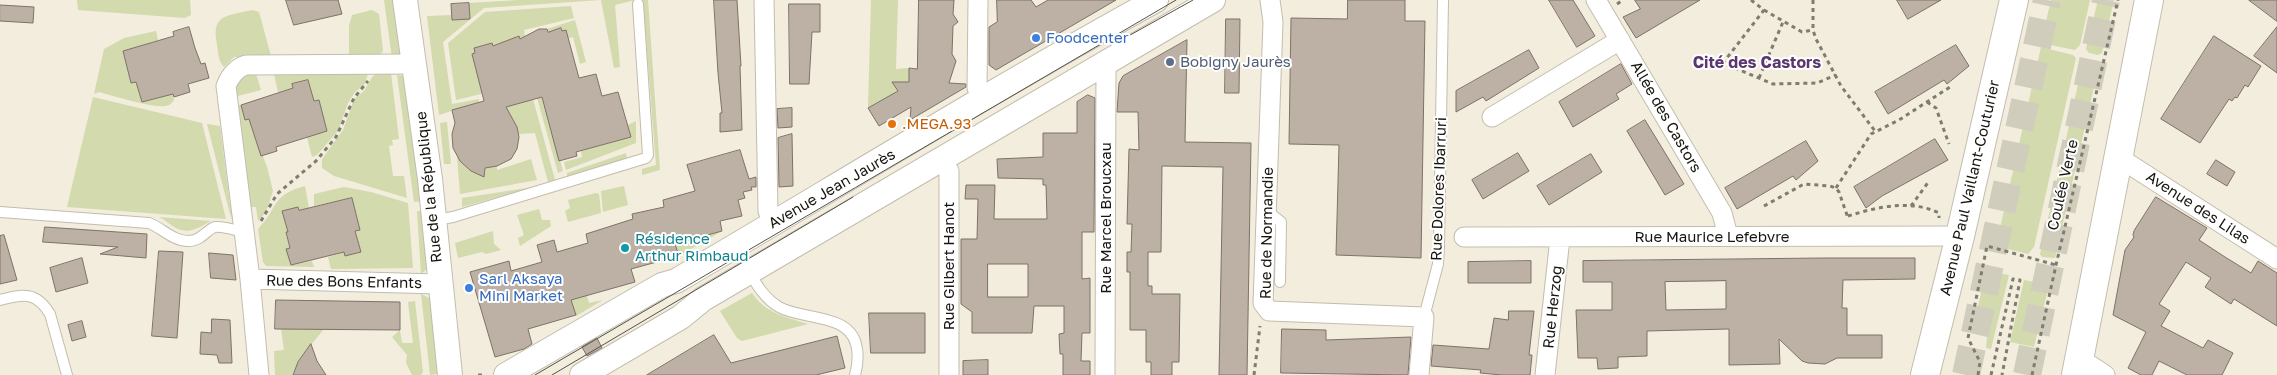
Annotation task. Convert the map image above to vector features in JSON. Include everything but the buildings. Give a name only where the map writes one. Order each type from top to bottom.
[{"type":"main road","name":"Avenue Paul Vaillant-Couturier","points":[[1925,375],[1951,236],[2014,0]]},
{"type":"main road","points":[[2078,366],[2149,0]]},
{"type":"street","name":"Rue de la République","points":[[405,0],[435,220],[439,284],[450,375]]},
{"type":"street","points":[[764,0],[768,211],[774,223]]},
{"type":"street","points":[[978,0],[978,88],[984,100]]},
{"type":"street","name":"Avenue Jean Jaurès","points":[[506,375],[774,223],[984,100],[1049,59],[1156,0]]},
{"type":"street","name":"Avenue Jean Jaurès","points":[[582,375],[681,317],[703,299],[1213,0]]},
{"type":"street","name":"Rue de Normandie","points":[[1270,0],[1272,22],[1266,210],[1266,307],[1424,317]]},
{"type":"street","name":"Allée des Castors","points":[[1596,0],[1722,213],[1728,236]]},
{"type":"street","points":[[1492,117],[1620,40]]},
{"type":"street","name":"Rue Marcel Broucxau","points":[[1105,375],[1106,61]]},
{"type":"street","points":[[258,375],[250,279],[226,86],[238,67],[246,65],[414,64]]},
{"type":"street","name":"Avenue des Lilas","points":[[2118,157],[2277,258]]},
{"type":"street","name":"Rue Gilbert Hanot","points":[[942,159],[948,171],[949,375]]},
{"type":"street","name":"Rue Maurice Lefebvre","points":[[1464,237],[1951,236]]},
{"type":"street","name":"Rue Herzog","points":[[1546,375],[1560,238]]},
{"type":"street","name":"Rue des Bons Enfants","points":[[250,279],[439,284]]},
{"type":"street","name":"Rue Dolores Ibarruri","points":[[1419,375],[1424,317]]},
{"type":"street","points":[[2078,366],[2105,375]]},
{"type":"lane","name":"Rue Dolores Ibarruri","points":[[1424,317],[1438,264],[1443,0]]},
{"type":"lane","points":[[435,220],[453,217],[646,158],[648,155],[638,4]]},
{"type":"lane","points":[[1266,210],[1281,222],[1280,282]]},
{"type":"lane","points":[[0,212],[149,223],[160,227],[172,236],[188,241],[202,238],[212,228],[217,227],[243,232]]},
{"type":"lane","points":[[749,272],[765,296],[780,308],[841,324],[850,332],[855,340],[858,352],[858,366],[855,375]]},
{"type":"lane","points":[[0,300],[13,296],[29,296],[40,301],[45,306],[50,314],[67,375]]},
{"type":"path","points":[[1751,0],[1783,22],[1802,32],[1813,30]]},
{"type":"path","points":[[1813,0],[1813,30],[1841,86],[1876,131]]},
{"type":"path","name":"Coulée Verte","points":[[2032,375],[2118,0]]},
{"type":"path","points":[[1764,10],[1723,63],[1773,84],[1817,83],[1836,75]]},
{"type":"path","points":[[1759,78],[1783,22]]},
{"type":"path","points":[[243,232],[260,223],[277,194],[316,161],[336,137],[354,98],[366,85],[375,64]]},
{"type":"path","points":[[1836,188],[1857,153],[1876,131],[1899,120],[1950,87]]},
{"type":"path","points":[[1927,102],[1936,108],[1949,144]]},
{"type":"path","points":[[1910,206],[1929,181]]},
{"type":"path","points":[[1764,206],[1804,184],[1836,188],[1840,192],[1848,216],[1851,236]]},
{"type":"path","points":[[1848,216],[1892,205],[1927,207],[1938,213],[1951,236]]},
{"type":"path","points":[[1978,375],[1980,362],[1968,338],[1987,246],[2056,265]]},
{"type":"path","points":[[1991,375],[2013,279],[2020,280],[2002,375]]},
{"type":"path","points":[[1254,375],[1261,321],[1266,307]]},
{"type":"green space","points":[[77,0],[190,0],[191,15],[185,18],[78,10]]},
{"type":"green space","points":[[384,0],[397,0],[404,53],[392,58]]},
{"type":"green space","points":[[519,0],[601,0],[484,8],[443,42],[452,104],[479,99],[479,102],[439,115],[427,16],[451,15],[452,20],[470,19],[469,3]]},
{"type":"green space","points":[[601,0],[635,0],[615,5],[620,67],[614,68]]},
{"type":"green space","points":[[643,0],[648,0],[660,170],[642,175],[642,169],[656,165]]},
{"type":"green space","points":[[871,0],[898,0],[896,69],[909,68],[909,82],[893,82],[898,91],[868,108]]},
{"type":"green space","points":[[2051,0],[2090,0],[2080,45],[2075,50],[2041,43]]},
{"type":"green space","points":[[2098,0],[2114,0],[2106,34],[2094,32],[2094,37],[2105,40],[2102,53],[2098,55],[2089,53],[2086,49]]},
{"type":"green space","points":[[571,6],[574,18],[524,30],[525,38],[520,40],[519,36],[507,43],[505,40],[506,43],[493,49],[491,43],[474,48],[475,53],[472,54],[502,89],[456,100],[448,43],[485,12]]},
{"type":"green space","points":[[252,10],[259,12],[271,56],[234,57],[224,67],[219,56],[216,27],[228,15]]},
{"type":"green space","points":[[372,10],[379,14],[383,51],[377,58],[349,58],[349,26],[352,15]]},
{"type":"green space","points":[[575,20],[586,62],[580,64],[573,37],[565,39],[563,35],[567,34],[566,30],[562,31],[561,28],[548,32],[547,29]]},
{"type":"green space","points":[[156,31],[158,40],[123,52],[131,82],[136,82],[142,102],[158,98],[172,90],[174,100],[169,105],[159,106],[99,92],[94,94],[104,49],[124,38]]},
{"type":"green space","points":[[2041,47],[2073,55],[2076,58],[2034,247],[2028,254],[1996,246]]},
{"type":"green space","points":[[2088,59],[2097,61],[2099,65],[2055,258],[2042,257],[2040,254],[2063,154],[2074,156],[2075,151],[2064,148],[2083,61]]},
{"type":"green space","points":[[246,73],[256,74],[261,90],[234,97],[233,88]]},
{"type":"green space","points":[[368,73],[365,84],[355,92],[348,103],[338,131],[317,155],[312,157],[307,137],[327,131],[319,100],[314,101],[308,80],[292,84],[293,88],[278,92],[274,74]]},
{"type":"green space","points":[[377,73],[391,73],[399,139],[392,140],[393,145],[389,146],[393,176],[404,176],[407,198],[334,176],[322,168],[322,159],[343,130],[354,99],[364,91],[372,77]]},
{"type":"green space","points":[[397,75],[407,76],[424,201],[414,202]]},
{"type":"green space","points":[[590,84],[565,113],[548,118],[563,171],[558,173],[537,98]]},
{"type":"green space","points":[[93,97],[202,123],[226,219],[67,207]]},
{"type":"green space","points":[[533,99],[555,180],[548,182],[535,133],[519,134],[512,119],[495,109]]},
{"type":"green space","points":[[236,105],[241,105],[245,120],[249,119],[267,167],[273,191],[266,212],[258,221],[256,207],[249,207]]},
{"type":"green space","points":[[636,121],[636,143],[566,170],[564,162],[582,157],[581,151],[631,137],[628,125]]},
{"type":"green space","points":[[447,122],[451,164],[444,164],[440,123]]},
{"type":"green space","points":[[207,124],[220,126],[232,220],[230,214]]},
{"type":"green space","points":[[626,153],[627,160],[567,177],[567,173]]},
{"type":"green space","points":[[457,157],[471,171],[484,176],[485,167],[497,166],[497,170],[531,159],[537,180],[460,194]]},
{"type":"green space","points":[[305,186],[309,208],[299,210],[298,207],[282,212],[288,232],[286,233],[290,248],[286,249],[291,265],[312,261],[314,267],[266,266],[263,262],[258,229],[286,193]]},
{"type":"green space","points":[[624,186],[628,205],[603,212],[601,191]]},
{"type":"green space","points":[[344,187],[371,192],[408,203],[413,268],[331,269],[328,257],[344,252],[345,256],[361,252],[355,231],[360,229],[352,198],[314,206],[314,194]]},
{"type":"green space","points":[[533,187],[462,207],[462,198]]},
{"type":"green space","points":[[596,193],[599,194],[601,213],[568,222],[565,211],[570,208],[568,200]]},
{"type":"green space","points":[[539,209],[542,220],[550,220],[551,226],[520,246],[518,238],[524,235],[517,215]]},
{"type":"green space","points":[[417,211],[425,211],[428,268],[421,274]]},
{"type":"green space","points":[[159,217],[211,221],[203,226],[185,231],[176,228]]},
{"type":"green space","points":[[493,231],[494,244],[501,250],[486,254],[482,252],[458,258],[455,243]]},
{"type":"green space","points":[[722,231],[679,256],[675,244]]},
{"type":"green space","points":[[1986,271],[2009,275],[1991,349],[1986,348],[1987,337],[1972,333]]},
{"type":"green space","points":[[2024,280],[2049,285],[2034,347],[2010,342]]},
{"type":"green space","points":[[584,285],[589,303],[603,300],[576,316],[568,290]]},
{"type":"green space","points":[[752,293],[757,300],[770,310],[808,324],[742,341],[737,338],[720,311]]},
{"type":"green space","points":[[421,294],[429,298],[431,305],[437,374],[430,375]]},
{"type":"green space","points":[[415,301],[423,372],[421,375],[412,375],[406,363],[407,355],[392,337],[400,330],[402,343],[413,343],[408,302]]},
{"type":"green space","points":[[281,329],[324,329],[302,356],[292,375],[275,375],[274,351],[284,350]]},
{"type":"tunnel","points":[[1966,375],[2047,0]]},
{"type":"tunnel","points":[[2027,375],[2106,0]]},
{"type":"tram line","points":[[535,375],[1176,0]]},
{"type":"tram line","points":[[1123,39],[1193,0]]},
{"type":"tram line","points":[[552,375],[853,197]]},
{"type":"place","name":"Foodcenter","points":[[1036,38]]},
{"type":"place","name":"Bobigny Jaurès","points":[[1170,62]]},
{"type":"place","name":".MEGA.93","points":[[892,124]]},
{"type":"place","name":"Résidence Arthur Rimbaud","points":[[625,248]]},
{"type":"place","name":"Sarl Aksaya Mini Market","points":[[469,288]]},
{"type":"district","name":"Cité des Castors","points":[[1757,63]]}]
